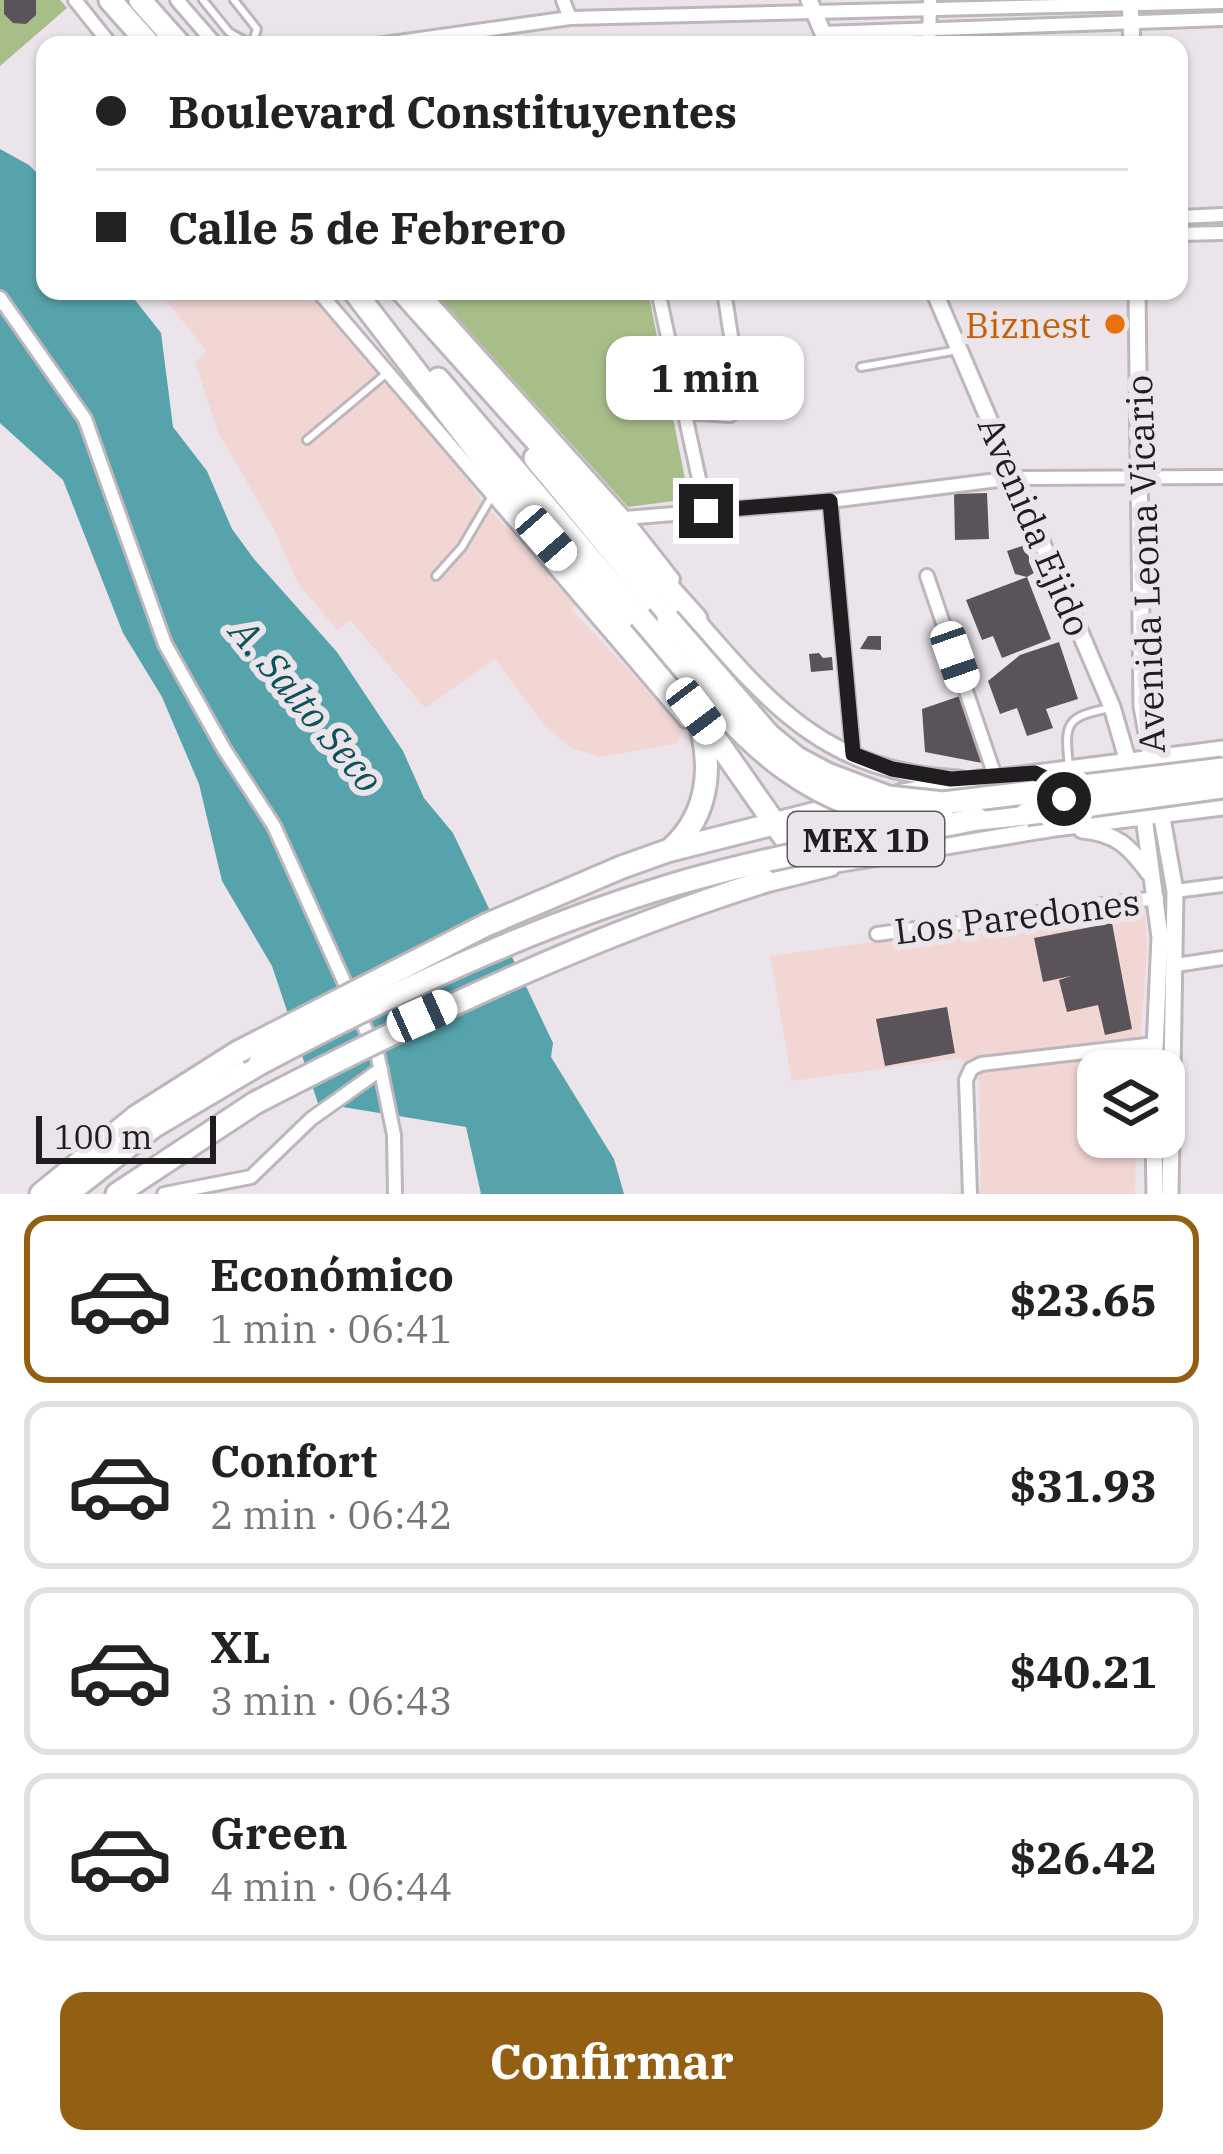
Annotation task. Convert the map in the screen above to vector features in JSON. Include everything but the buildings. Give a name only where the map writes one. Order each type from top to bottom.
[{"type":"highway","points":[[110,0],[142,36]]},
{"type":"highway","points":[[140,0],[172,36]]},
{"type":"highway","points":[[360,300],[800,854],[830,866]]},
{"type":"highway","points":[[372,300],[753,745],[804,784],[872,812],[938,820],[978,819],[1223,787]]},
{"type":"highway","points":[[409,300],[668,619],[769,735],[797,758],[887,797],[914,802],[1014,797],[1223,769]]},
{"type":"highway","points":[[410,300],[696,619]]},
{"type":"highway","points":[[667,851],[686,833],[705,791],[707,753],[691,716]]},
{"type":"highway","name":"MEX 1D","points":[[41,1194],[137,1116],[238,1052],[465,935],[667,851],[866,800],[996,779]]},
{"type":"highway","name":"MEX 1D","points":[[67,1194],[153,1127],[259,1064],[395,994],[537,933],[670,885],[806,851],[978,819]]},
{"type":"highway","points":[[723,836],[747,847],[752,856],[752,871],[740,890]]},
{"type":"highway","points":[[117,1194],[255,1103],[422,1016],[632,927],[766,881],[830,866]]},
{"type":"street","points":[[75,0],[104,36]]},
{"type":"street","points":[[177,0],[208,36]]},
{"type":"street","points":[[563,0],[571,18]]},
{"type":"street","points":[[856,36],[1223,2]]},
{"type":"street","points":[[929,36],[930,5]]},
{"type":"street","points":[[443,36],[674,7],[1131,9],[1223,19]]},
{"type":"street","points":[[812,7],[824,36]]},
{"type":"street","points":[[517,26],[520,36]]},
{"type":"street","points":[[1188,217],[1223,215]]},
{"type":"street","points":[[1188,235],[1223,233]]},
{"type":"street","points":[[0,298],[85,419],[156,624],[224,749],[274,826],[381,1069],[394,1135],[394,1194]]},
{"type":"street","points":[[326,300],[492,496],[691,716]]},
{"type":"street","points":[[429,300],[625,518],[697,608],[696,619],[775,708],[799,727],[853,754],[912,773],[996,779],[1223,748]]},
{"type":"street","points":[[660,300],[706,511]]},
{"type":"street","points":[[684,412],[730,415],[742,407],[725,300]]},
{"type":"street","name":"Avenida Ejido","points":[[938,300],[1112,707],[1128,763]]},
{"type":"street","name":"Avenida Leona Vicario","points":[[1137,300],[1142,706],[1175,891],[1176,965],[1169,1050]]},
{"type":"street","points":[[625,518],[830,501],[1014,478],[1223,476]]},
{"type":"street","points":[[830,501],[853,754]]},
{"type":"street","points":[[927,576],[996,779]]},
{"type":"street","points":[[1112,707],[1142,706]]},
{"type":"street","points":[[1202,752],[1186,765],[1181,784],[1192,801],[1217,808]]},
{"type":"street","name":"Avenida Leona Vicario","points":[[1128,763],[1144,818],[1157,898],[1160,959],[1154,1050]]},
{"type":"street","points":[[1035,773],[1050,780],[1064,799],[1060,818],[1049,829]]},
{"type":"street","points":[[830,866],[1049,829],[1217,808]]},
{"type":"street","points":[[1049,829],[1113,836],[1125,842],[1154,878]]},
{"type":"street","points":[[1175,891],[1223,885]]},
{"type":"street","name":"Los Paredones","points":[[877,934],[1157,898]]},
{"type":"street","points":[[1176,965],[1223,958]]},
{"type":"street","points":[[970,1194],[966,1080],[971,1069],[981,1064],[1154,1044]]},
{"type":"street","points":[[164,1194],[251,1177],[311,1119],[381,1069]]},
{"type":"street","name":"Avenida Leona Vicario","points":[[1154,1158],[1162,1194]]},
{"type":"street","name":"Avenida Leona Vicario","points":[[1162,1158],[1162,1194]]},
{"type":"street","points":[[1169,1158],[1184,1194]]},
{"type":"lane","points":[[203,0],[236,36]]},
{"type":"lane","points":[[234,0],[257,28],[255,36]]},
{"type":"lane","points":[[861,367],[959,350]]},
{"type":"lane","points":[[307,440],[388,371]]},
{"type":"lane","points":[[436,575],[462,547],[492,496]]},
{"type":"lane","points":[[1070,770],[1066,733],[1070,723],[1082,713],[1112,707]]},
{"type":"shaded area","points":[[165,300],[319,300],[450,453],[480,499],[576,604],[571,609],[683,728],[678,743],[601,757],[571,748],[543,724],[495,659],[425,708],[350,620],[337,630],[297,582],[274,529],[218,432],[195,362],[207,351]]},
{"type":"shaded area","points":[[1145,905],[1147,951],[1140,1050],[1077,1050],[1077,1158],[1136,1158],[1135,1194],[948,1194],[981,1188],[979,1080],[960,1058],[792,1081],[770,956]]},
{"type":"green space","points":[[0,0],[60,0],[67,8],[0,66]]},
{"type":"green space","points":[[441,300],[650,300],[689,499],[628,507]]},
{"type":"water","name":"A. Salto Seco","points":[[0,149],[36,172],[36,300],[135,300],[161,333],[173,427],[207,471],[232,529],[337,652],[403,751],[424,798],[453,833],[553,1043],[551,1057],[614,1159],[624,1194],[481,1194],[466,1127],[318,1103],[272,966],[222,881],[199,784],[162,697],[123,633],[63,480],[0,423]]},
{"type":"place","name":"Biznest","points":[[1115,324]]},
{"type":"route","points":[[706,511],[830,501],[853,754],[892,769],[951,779],[1035,773],[1050,780],[1064,799]]}]
